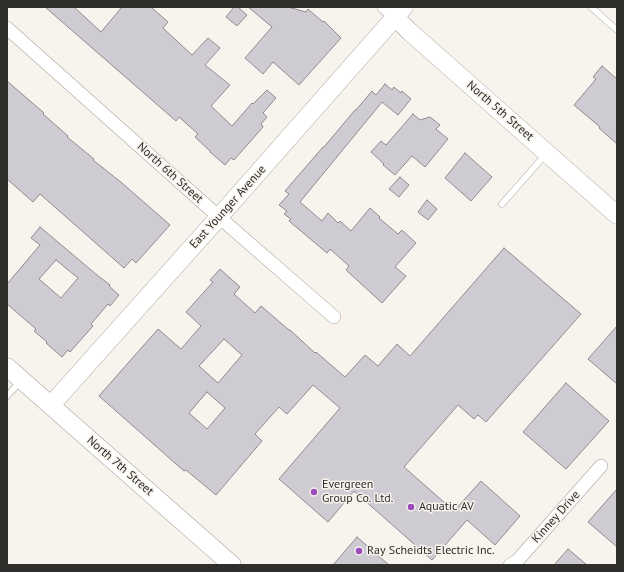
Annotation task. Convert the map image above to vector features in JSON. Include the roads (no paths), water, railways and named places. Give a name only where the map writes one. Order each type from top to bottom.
[{"type":"street","name":"North 5th Street","points":[[394,10],[410,32],[617,214]]},
{"type":"street","name":"East Younger Avenue","points":[[51,405],[219,217],[394,10]]},
{"type":"street","name":"North 6th Street","points":[[7,28],[219,217],[334,317]]},
{"type":"street","name":"North 7th Street","points":[[7,367],[232,565]]},
{"type":"street","name":"Kinney Drive","points":[[510,565],[517,561],[602,466]]},
{"type":"lane","points":[[591,7],[617,30]]},
{"type":"lane","points":[[502,204],[547,153]]},
{"type":"lane","points":[[7,396],[22,380]]},
{"type":"place","name":"Evergreen Group Co. Ltd.","points":[[314,492]]},
{"type":"place","name":"Aquatic AV","points":[[411,507]]},
{"type":"place","name":"Ray Scheidts Electric Inc.","points":[[359,551]]}]
